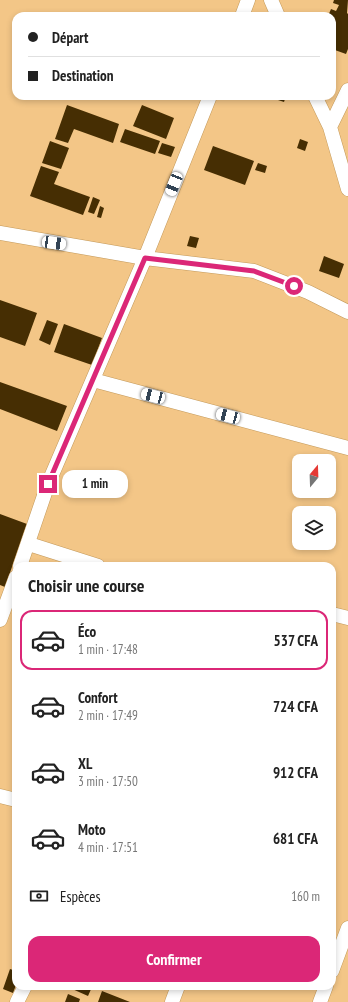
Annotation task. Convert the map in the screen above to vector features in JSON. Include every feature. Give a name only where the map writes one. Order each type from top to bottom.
[{"type":"street","points":[[244,12],[248,0]]},
{"type":"street","points":[[271,0],[276,12]]},
{"type":"street","points":[[330,127],[348,90]]},
{"type":"street","points":[[22,562],[29,544],[48,484],[145,258],[208,100]]},
{"type":"street","points":[[317,100],[330,127],[348,189]]},
{"type":"street","points":[[0,233],[145,258],[254,271],[308,292],[348,312]]},
{"type":"street","points":[[93,380],[348,448]]},
{"type":"street","points":[[29,544],[85,562]]},
{"type":"street","points":[[0,620],[12,588]]},
{"type":"street","points":[[336,615],[348,618]]},
{"type":"street","points":[[0,796],[12,799]]},
{"type":"street","points":[[336,960],[348,928]]},
{"type":"street","points":[[17,1002],[22,990]]},
{"type":"street","points":[[172,1002],[176,990]]},
{"type":"street","points":[[320,1002],[324,990]]},
{"type":"building","points":[[334,0],[348,0],[348,49],[346,54],[336,50],[336,12],[330,12],[331,9],[336,11],[339,5],[333,3]]},
{"type":"building","points":[[67,105],[119,124],[113,143],[74,129],[68,143],[55,139]]},
{"type":"building","points":[[142,105],[174,118],[166,139],[133,126]]},
{"type":"building","points":[[125,129],[160,141],[155,154],[120,142]]},
{"type":"building","points":[[300,139],[308,142],[305,151],[297,148]]},
{"type":"building","points":[[50,141],[69,148],[61,169],[42,163]]},
{"type":"building","points":[[162,143],[175,147],[171,157],[158,153]]},
{"type":"building","points":[[213,146],[254,161],[245,185],[204,170]]},
{"type":"building","points":[[258,163],[267,166],[265,173],[255,170]]},
{"type":"building","points":[[41,166],[59,172],[54,184],[90,197],[83,215],[30,196]]},
{"type":"building","points":[[93,197],[100,200],[94,214],[88,212]]},
{"type":"building","points":[[100,206],[104,208],[101,218],[97,217]]},
{"type":"building","points":[[190,236],[199,238],[196,248],[187,246]]},
{"type":"building","points":[[324,256],[344,264],[339,278],[319,271]]},
{"type":"building","points":[[0,300],[37,313],[25,346],[0,337]]},
{"type":"building","points":[[47,320],[58,324],[50,345],[39,340]]},
{"type":"building","points":[[64,324],[102,338],[92,365],[54,352]]},
{"type":"building","points":[[0,382],[67,406],[57,431],[0,409]]},
{"type":"building","points":[[0,514],[27,524],[14,562],[12,562],[12,567],[5,587],[0,585]]},
{"type":"building","points":[[10,969],[12,970],[12,990],[14,990],[13,993],[3,989]]},
{"type":"building","points":[[74,990],[91,990],[88,996]]},
{"type":"building","points":[[102,991],[130,1002],[98,1002]]},
{"type":"building","points":[[68,994],[80,999],[79,1002],[65,1002]]},
{"type":"route","points":[[48,484],[145,258],[254,271],[294,286]]}]
